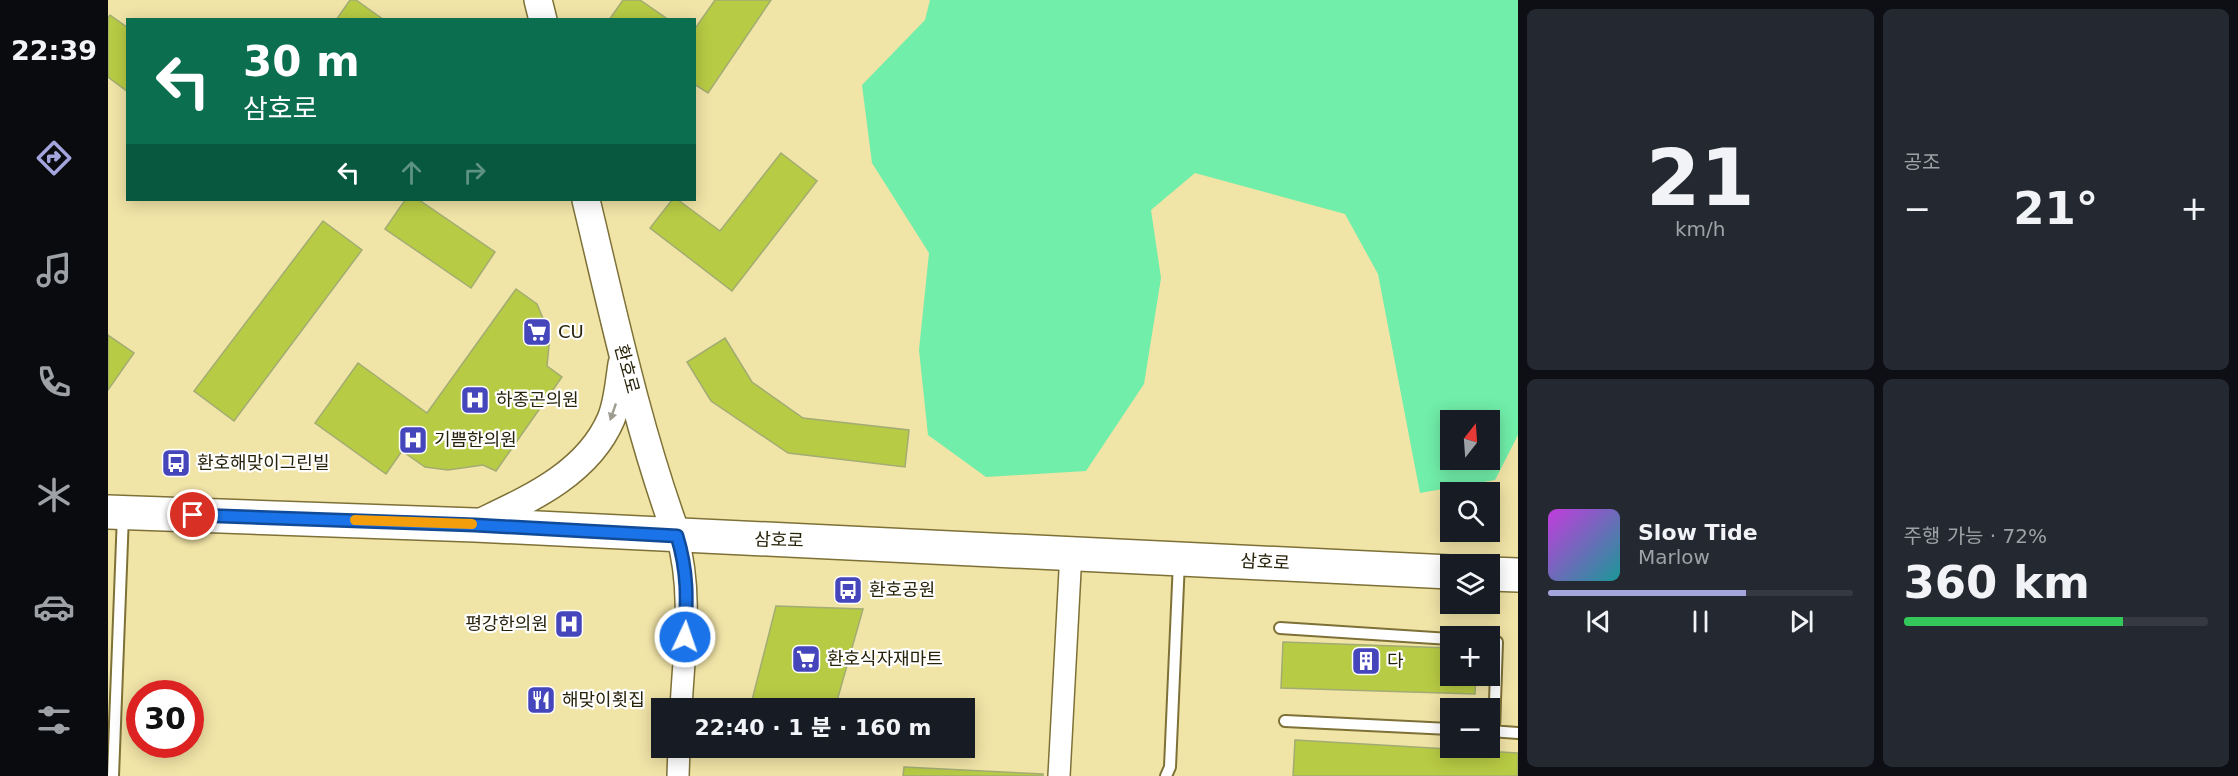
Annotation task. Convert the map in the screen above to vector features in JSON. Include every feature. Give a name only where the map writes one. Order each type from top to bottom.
[{"type":"main road","name":"삼호로","points":[[115,512],[475,525],[677,536],[1179,557],[1440,571]]},
{"type":"main road","points":[[1500,574],[1518,575]]},
{"type":"street","points":[[538,0],[542,18]]},
{"type":"street","name":"환호로","points":[[586,201],[623,354],[658,482],[677,536]]},
{"type":"street","points":[[475,525],[526,500],[581,463],[600,439],[611,418],[618,397],[623,354]]},
{"type":"street","points":[[677,536],[685,562],[687,589],[682,698]]},
{"type":"street","points":[[1059,776],[1071,552]]},
{"type":"street","points":[[678,776],[679,758]]},
{"type":"lane","points":[[114,776],[115,512]]},
{"type":"lane","points":[[1166,776],[1170,767],[1179,557]]},
{"type":"lane","points":[[1280,628],[1440,638]]},
{"type":"lane","points":[[1285,721],[1440,729]]},
{"type":"lane","points":[[1500,732],[1518,733]]},
{"type":"green space","points":[[930,0],[1518,0],[1518,435],[1495,480],[1440,482],[1440,490],[1420,493],[1378,274],[1345,214],[1195,173],[1151,210],[1161,278],[1144,384],[1086,471],[986,477],[928,435],[919,350],[929,253],[872,163],[862,85],[925,20]]},
{"type":"building","points":[[350,0],[356,0],[381,18],[337,18]]},
{"type":"building","points":[[623,0],[640,0],[666,18],[610,18]]},
{"type":"building","points":[[715,0],[771,0],[708,93],[696,85],[696,27]]},
{"type":"building","points":[[110,15],[126,27],[126,90],[108,77],[108,18]]},
{"type":"building","points":[[781,153],[817,181],[732,291],[650,228],[671,201],[679,201],[720,231]]},
{"type":"building","points":[[404,201],[420,201],[495,252],[471,288],[385,229]]},
{"type":"building","points":[[323,221],[362,250],[234,421],[194,391]]},
{"type":"building","points":[[516,289],[537,304],[550,335],[547,366],[562,377],[496,471],[483,465],[448,470],[425,467],[402,451],[386,474],[315,423],[358,363],[427,413]]},
{"type":"building","points":[[108,335],[134,353],[108,390]]},
{"type":"building","points":[[725,338],[752,382],[803,418],[909,430],[905,467],[788,453],[711,401],[687,362]]},
{"type":"building","name":"환호식자재마트","points":[[776,606],[863,609],[838,698],[753,698]]},
{"type":"building","name":"다","points":[[1283,642],[1440,648],[1440,686],[1475,686],[1475,694],[1281,688]]},
{"type":"building","points":[[1295,740],[1440,748],[1440,758],[1500,758],[1500,752],[1518,753],[1518,776],[1293,776]]},
{"type":"building","points":[[904,767],[1043,774],[1043,776],[903,776]]},
{"type":"slow traffic","points":[[355,520],[472,524]]},
{"type":"place","name":"CU","points":[[537,332]]},
{"type":"place","name":"하종곤의원","points":[[475,400]]},
{"type":"place","name":"기쁨한의원","points":[[413,440]]},
{"type":"place","name":"환호해맞이그린빌","points":[[176,463]]},
{"type":"place","name":"환호공원","points":[[848,590]]},
{"type":"place","name":"평강한의원","points":[[569,624]]},
{"type":"place","name":"환호식자재마트","points":[[806,659]]},
{"type":"place","name":"다","points":[[1366,661]]},
{"type":"place","name":"해맞이횟집","points":[[541,700]]},
{"type":"route","points":[[193,515],[475,525],[677,536],[685,562],[687,589],[685,637]]}]
